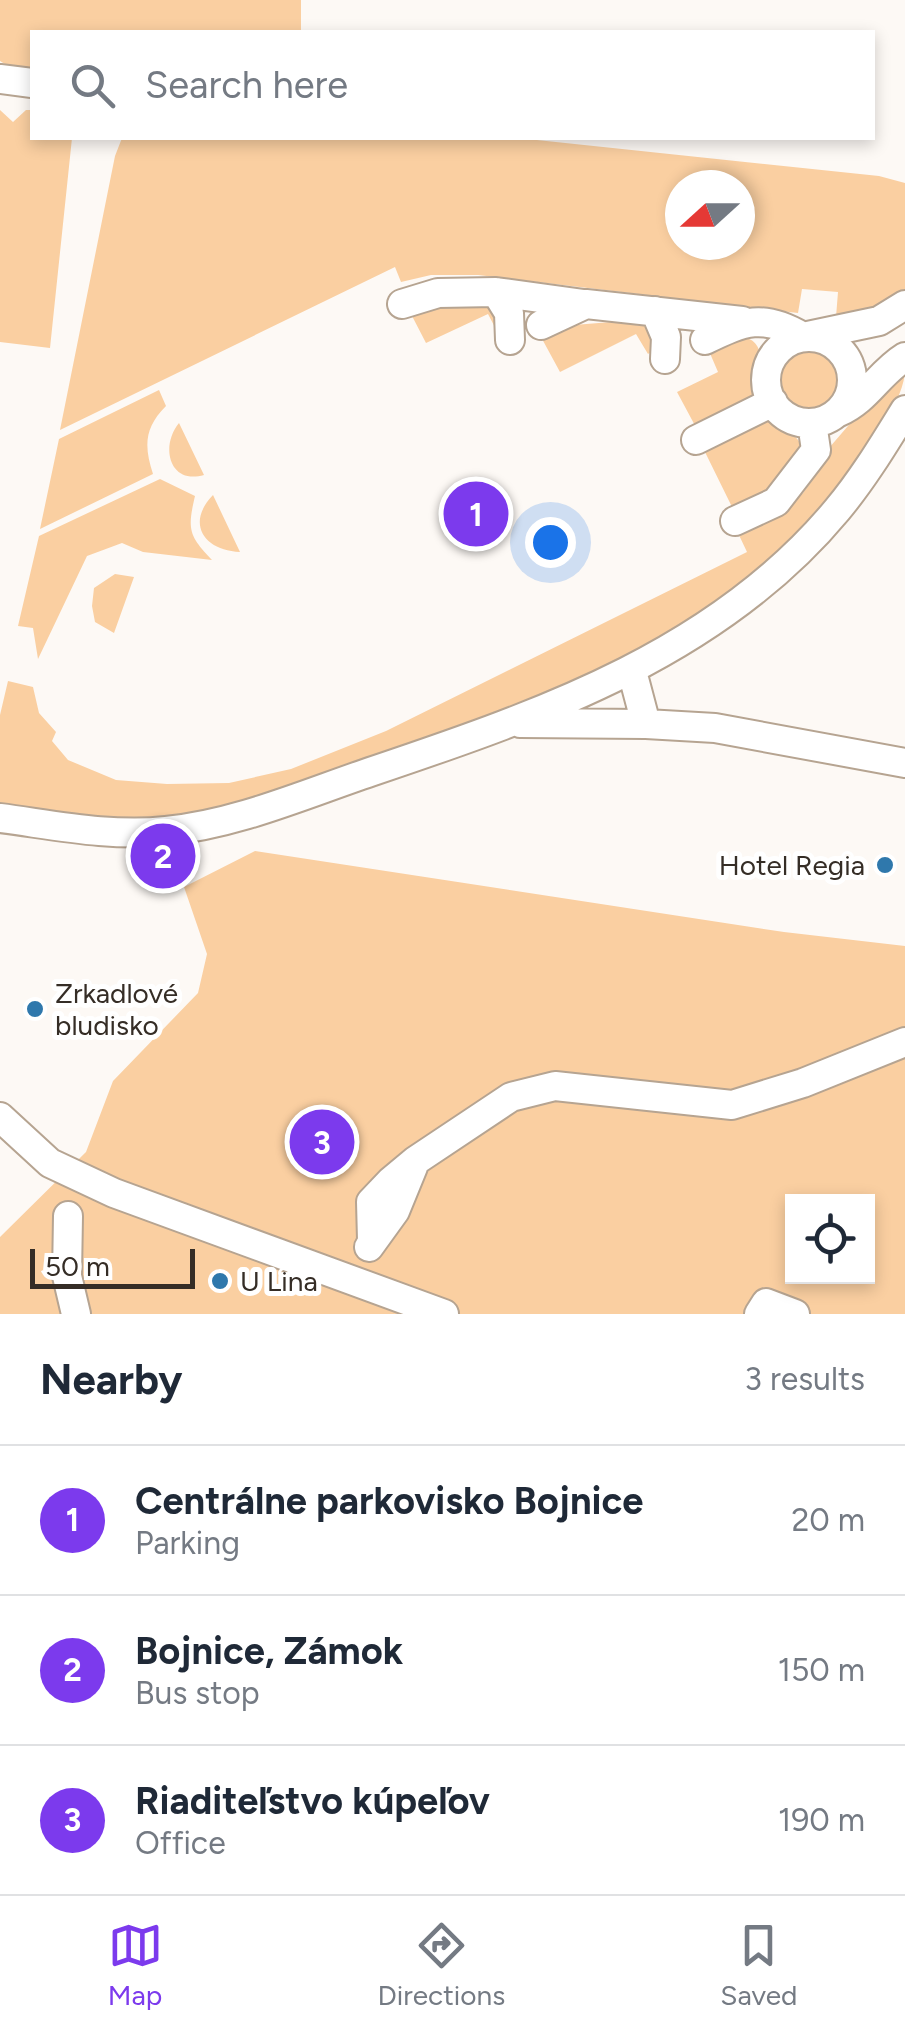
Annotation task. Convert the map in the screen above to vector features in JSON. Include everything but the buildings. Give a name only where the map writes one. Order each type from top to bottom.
[{"type":"street","points":[[0,80],[30,83]]},
{"type":"street","points":[[402,304],[438,292],[496,292],[784,325],[803,337],[825,339],[843,352],[852,372],[850,394],[825,418],[816,450],[776,502],[735,521]]},
{"type":"street","points":[[496,292],[509,313],[510,340]]},
{"type":"street","points":[[541,325],[586,304]]},
{"type":"street","points":[[905,305],[880,320],[787,343],[774,354],[767,370],[767,387],[783,414],[797,421],[825,418],[858,404],[905,357]]},
{"type":"street","points":[[655,312],[666,337],[665,359]]},
{"type":"street","points":[[705,340],[744,321]]},
{"type":"street","points":[[696,440],[773,402]]},
{"type":"street","points":[[0,818],[98,831],[164,832],[226,821],[515,723],[632,671],[745,599],[787,562],[836,511],[874,461],[905,410]]},
{"type":"street","points":[[632,671],[646,724]]},
{"type":"street","points":[[515,723],[716,728],[905,763]]},
{"type":"street","points":[[358,1280],[372,1240],[394,1211],[415,1161],[511,1097],[556,1086],[732,1105],[803,1083],[905,1042]]},
{"type":"street","points":[[0,1118],[50,1163],[114,1192],[444,1314]]},
{"type":"street","points":[[68,1216],[67,1276],[76,1314]]},
{"type":"street","points":[[759,1314],[766,1303],[795,1314]]},
{"type":"shaded area","points":[[0,0],[301,0],[301,30],[30,30],[30,74],[18,72],[0,61]]},
{"type":"shaded area","points":[[0,110],[13,122],[30,110],[30,140],[72,140],[50,348],[0,342]]},
{"type":"shaded area","points":[[121,140],[537,140],[879,176],[905,183],[905,293],[876,310],[836,317],[838,292],[802,289],[798,313],[478,275],[431,275],[401,282],[395,267],[60,430]]},
{"type":"shaded area","points":[[446,304],[497,308],[499,335],[488,314],[426,343],[411,314]]},
{"type":"shaded area","points":[[611,322],[652,327],[655,349],[648,354],[636,334],[560,372],[541,337],[562,326]]},
{"type":"shaded area","points":[[740,337],[750,339],[760,353],[755,403],[699,433],[677,392],[718,372],[709,351]]},
{"type":"shaded area","points":[[813,348],[836,357],[845,380],[836,403],[813,412],[790,403],[781,380],[790,357]]},
{"type":"shaded area","points":[[897,369],[905,369],[904,381],[886,421],[787,545],[759,573],[704,613],[616,661],[477,719],[233,806],[146,818],[0,806],[0,715],[8,681],[33,687],[39,713],[56,732],[52,741],[68,760],[116,780],[229,783],[291,769],[386,731],[747,552],[738,533],[773,518],[803,493],[822,467],[829,448]]},
{"type":"shaded area","points":[[159,390],[166,406],[153,422],[148,438],[153,474],[40,529],[59,439]]},
{"type":"shaded area","points":[[763,421],[787,429],[804,448],[778,486],[734,511],[704,450]]},
{"type":"shaded area","points":[[179,423],[204,475],[183,474],[171,461],[170,442]]},
{"type":"shaded area","points":[[160,479],[195,496],[192,532],[212,560],[143,552],[122,543],[87,556],[38,659],[33,628],[18,626],[39,536]]},
{"type":"shaded area","points":[[213,495],[240,552],[217,547],[203,534],[200,516]]},
{"type":"shaded area","points":[[115,574],[134,577],[114,633],[95,622],[92,606],[94,588]]},
{"type":"shaded area","points":[[255,851],[784,932],[905,946],[905,1314],[0,1314],[0,1237],[86,1152],[113,1081],[198,993],[207,954],[184,887]]},
{"type":"place","name":"Centrálne parkovisko Bojnice","points":[[476,514]]},
{"type":"place","name":"Bojnice, Zámok","points":[[163,856]]},
{"type":"place","name":"Hotel Regia","points":[[885,865]]},
{"type":"place","name":"Zrkadlové bludisko","points":[[35,1009]]},
{"type":"place","name":"Riaditeľstvo kúpeľov","points":[[322,1142]]},
{"type":"place","name":"U Lina","points":[[220,1281]]}]
